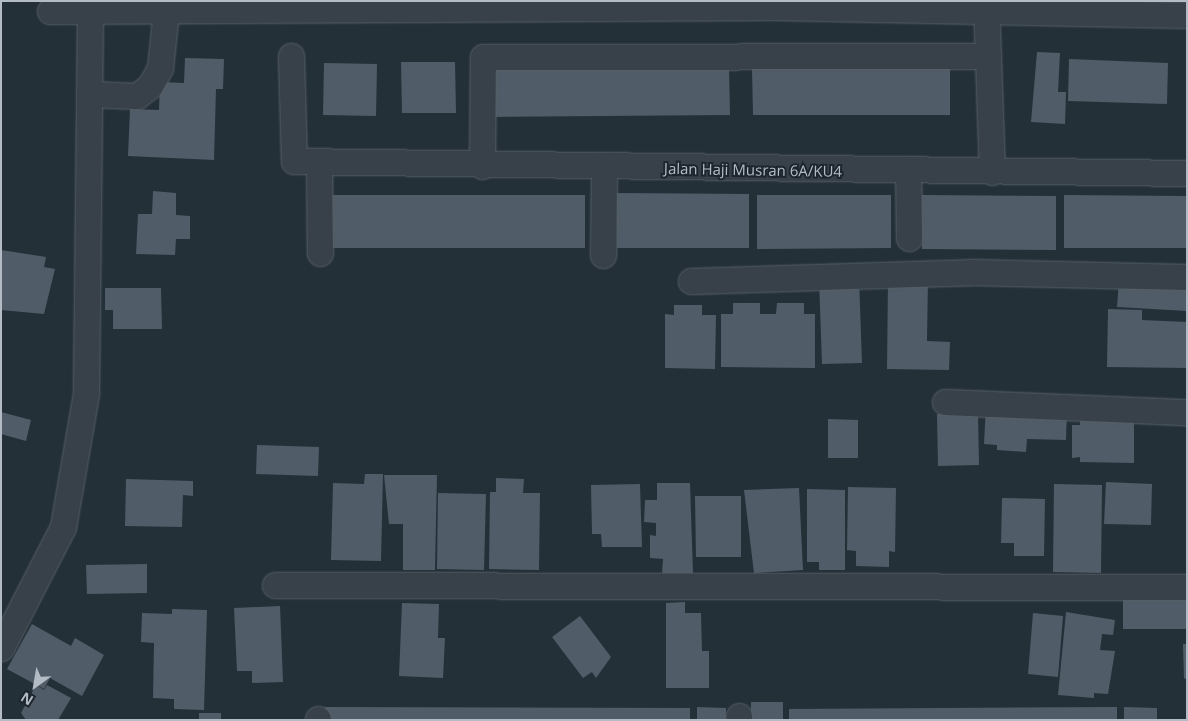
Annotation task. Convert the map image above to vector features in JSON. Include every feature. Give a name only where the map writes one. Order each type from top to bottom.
[{"type":"street","points":[[50,11],[166,11],[262,6],[775,4],[1101,7],[1187,15]]},
{"type":"street","points":[[987,6],[992,172]]},
{"type":"street","points":[[89,94],[137,96],[150,86],[160,68],[166,11]]},
{"type":"street","points":[[1,648],[63,527],[86,394],[90,12]]},
{"type":"street","name":"Jalan Haji Musran 6A/KU4","points":[[291,56],[294,161],[319,164],[604,168],[1187,173]]},
{"type":"street","points":[[482,166],[483,57],[988,56]]},
{"type":"street","points":[[319,164],[320,253]]},
{"type":"street","points":[[603,256],[604,168]]},
{"type":"street","points":[[908,171],[909,238]]},
{"type":"street","points":[[691,281],[970,272],[1187,277]]},
{"type":"street","points":[[945,402],[1187,412]]},
{"type":"street","points":[[275,585],[1187,587]]},
{"type":"building","points":[[1037,52],[1060,53],[1058,92],[1066,92],[1065,124],[1031,122]]},
{"type":"building","points":[[185,58],[224,59],[223,89],[216,89],[214,160],[128,156],[130,109],[159,110],[160,82],[184,83]]},
{"type":"building","points":[[1069,59],[1168,63],[1167,104],[1068,101]]},
{"type":"building","points":[[401,62],[455,62],[456,113],[402,113]]},
{"type":"building","points":[[324,63],[377,64],[376,116],[323,115]]},
{"type":"building","points":[[729,68],[730,115],[490,117],[490,69]]},
{"type":"building","points":[[752,69],[950,69],[950,115],[753,115]]},
{"type":"building","points":[[153,191],[176,193],[176,215],[190,216],[190,239],[176,239],[175,255],[136,254],[138,214],[152,214]]},
{"type":"building","points":[[617,193],[749,194],[749,248],[617,248]]},
{"type":"building","points":[[332,195],[585,195],[585,248],[332,248]]},
{"type":"building","points":[[757,195],[891,195],[891,248],[757,249]]},
{"type":"building","points":[[922,195],[1056,196],[1056,250],[922,249]]},
{"type":"building","points":[[1064,195],[1187,196],[1187,248],[1064,248]]},
{"type":"building","points":[[1,250],[46,257],[44,267],[55,269],[44,314],[1,310]]},
{"type":"building","points":[[859,278],[862,363],[822,364],[819,279]]},
{"type":"building","points":[[888,278],[928,278],[927,341],[950,342],[949,370],[887,369]]},
{"type":"building","points":[[1119,281],[1187,285],[1187,311],[1117,307]]},
{"type":"building","points":[[105,288],[161,288],[162,329],[113,329],[113,310],[105,310]]},
{"type":"building","points":[[733,303],[760,303],[760,314],[776,314],[777,303],[804,303],[804,314],[815,314],[815,368],[721,367],[721,314],[733,314]]},
{"type":"building","points":[[674,305],[702,305],[702,315],[716,315],[715,369],[665,368],[665,314],[674,315]]},
{"type":"building","points":[[1108,309],[1142,310],[1142,320],[1187,322],[1187,368],[1107,367]]},
{"type":"building","points":[[986,405],[1067,409],[1066,440],[1027,439],[1026,452],[997,450],[997,445],[984,444]]},
{"type":"building","points":[[1,412],[31,420],[26,441],[1,434]]},
{"type":"building","points":[[978,413],[979,465],[938,466],[937,414]]},
{"type":"building","points":[[1080,413],[1134,414],[1134,463],[1080,462],[1080,457],[1072,458],[1072,425],[1080,425]]},
{"type":"building","points":[[828,419],[858,420],[858,458],[828,458]]},
{"type":"building","points":[[257,445],[319,447],[318,476],[256,474]]},
{"type":"building","points":[[365,474],[383,474],[381,561],[331,560],[333,483],[364,484]]},
{"type":"building","points":[[384,475],[437,475],[435,570],[403,570],[403,524],[389,524]]},
{"type":"building","points":[[496,478],[524,479],[523,493],[540,493],[539,570],[489,569],[490,492],[496,492]]},
{"type":"building","points":[[126,479],[193,481],[193,496],[183,495],[182,527],[125,526]]},
{"type":"building","points":[[1106,482],[1152,484],[1151,525],[1104,524]]},
{"type":"building","points":[[657,483],[690,483],[693,573],[662,573],[663,559],[650,558],[650,535],[656,536],[656,523],[644,522],[645,500],[657,500]]},
{"type":"building","points":[[640,484],[642,547],[602,547],[601,534],[592,534],[591,485]]},
{"type":"building","points":[[1054,484],[1102,485],[1101,573],[1053,572]]},
{"type":"building","points":[[848,487],[896,488],[895,552],[889,551],[889,567],[856,566],[856,551],[847,550]]},
{"type":"building","points":[[799,488],[803,570],[754,573],[744,490]]},
{"type":"building","points":[[807,489],[845,490],[845,570],[819,570],[819,562],[807,562]]},
{"type":"building","points":[[438,493],[486,494],[484,570],[437,569]]},
{"type":"building","points":[[695,496],[741,496],[741,557],[696,557]]},
{"type":"building","points":[[1002,498],[1045,499],[1044,556],[1014,556],[1014,543],[1001,543]]},
{"type":"building","points":[[147,564],[147,593],[87,594],[86,565]]},
{"type":"building","points":[[1123,597],[1187,597],[1187,629],[1123,629]]},
{"type":"building","points":[[685,602],[685,613],[701,613],[702,651],[709,651],[709,688],[666,688],[666,603]]},
{"type":"building","points":[[402,603],[439,604],[438,638],[445,638],[443,678],[399,676]]},
{"type":"building","points":[[280,606],[283,682],[252,683],[252,671],[237,671],[234,608]]},
{"type":"building","points":[[172,609],[207,610],[204,710],[174,709],[174,699],[153,698],[154,643],[141,642],[142,613],[172,614]]},
{"type":"building","points":[[1066,612],[1115,620],[1113,635],[1102,634],[1100,650],[1115,651],[1108,694],[1094,693],[1094,698],[1058,695]]},
{"type":"building","points":[[1033,613],[1063,616],[1058,677],[1028,674]]},
{"type":"building","points":[[580,616],[611,657],[596,678],[592,672],[583,678],[552,637]]},
{"type":"building","points":[[32,624],[71,646],[75,638],[104,655],[82,696],[50,678],[44,689],[7,669]]},
{"type":"building","points":[[1183,644],[1187,644],[1187,678],[1184,679]]},
{"type":"building","points":[[36,685],[44,690],[47,685],[71,698],[58,720],[26,720],[21,713]]},
{"type":"building","points":[[751,702],[783,702],[783,720],[751,720]]},
{"type":"building","points":[[325,707],[690,708],[690,720],[325,720]]},
{"type":"building","points":[[697,707],[726,708],[726,720],[697,720]]},
{"type":"building","points":[[1117,707],[1117,720],[789,720],[789,709]]},
{"type":"building","points":[[1124,707],[1157,708],[1157,720],[1124,720]]},
{"type":"building","points":[[199,713],[221,713],[221,720],[199,720]]}]
